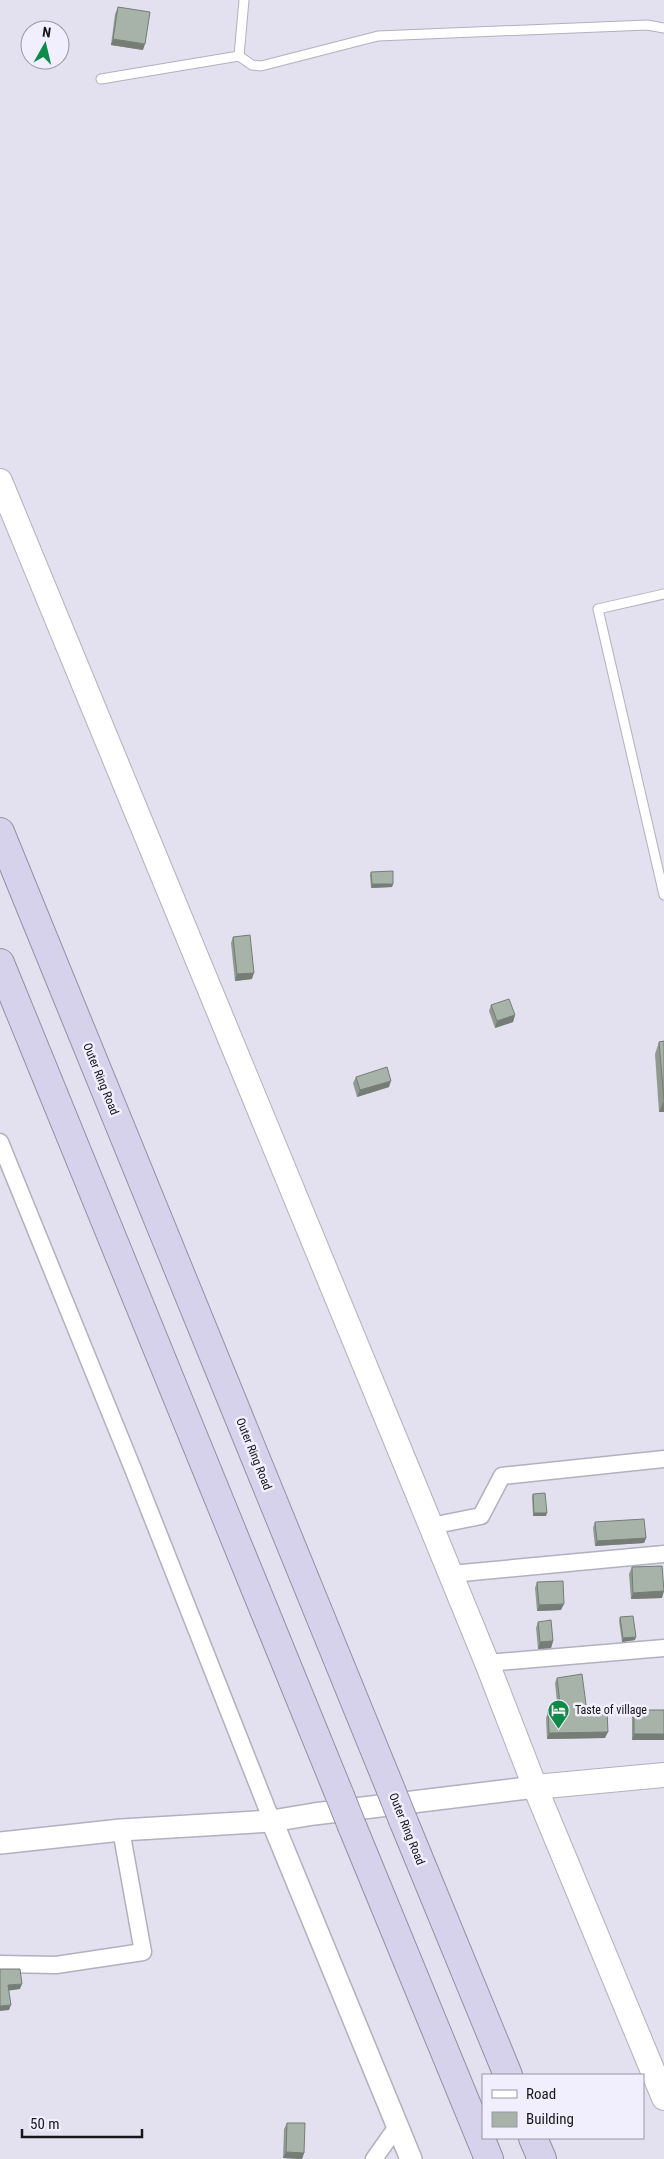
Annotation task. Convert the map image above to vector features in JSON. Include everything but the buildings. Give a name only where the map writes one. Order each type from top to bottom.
[{"type":"highway","name":"Outer Ring Road","points":[[0,832],[508,2074]]},
{"type":"highway","points":[[0,963],[489,2159]]},
{"type":"highway","points":[[533,2139],[542,2159]]},
{"type":"main road","points":[[0,481],[451,1574],[535,1787],[664,2098]]},
{"type":"main road","points":[[535,1787],[664,1775]]},
{"type":"street","points":[[0,1142],[133,1468],[272,1821],[411,2159]]},
{"type":"street","points":[[431,1526],[481,1516],[502,1476],[664,1459]]},
{"type":"street","points":[[451,1574],[664,1554]]},
{"type":"street","points":[[487,1663],[664,1648]]},
{"type":"street","points":[[0,1843],[121,1830],[272,1821],[323,1812],[535,1787]]},
{"type":"street","points":[[0,1964],[56,1965],[143,1952],[121,1830]]},
{"type":"street","points":[[374,2159],[398,2125]]},
{"type":"lane","points":[[239,56],[244,0]]},
{"type":"lane","points":[[101,79],[239,56],[252,65],[261,66],[378,36],[647,25],[664,28]]},
{"type":"lane","points":[[664,594],[598,608],[664,895]]},
{"type":"place","name":"Taste of village","points":[[559,1729]]}]
